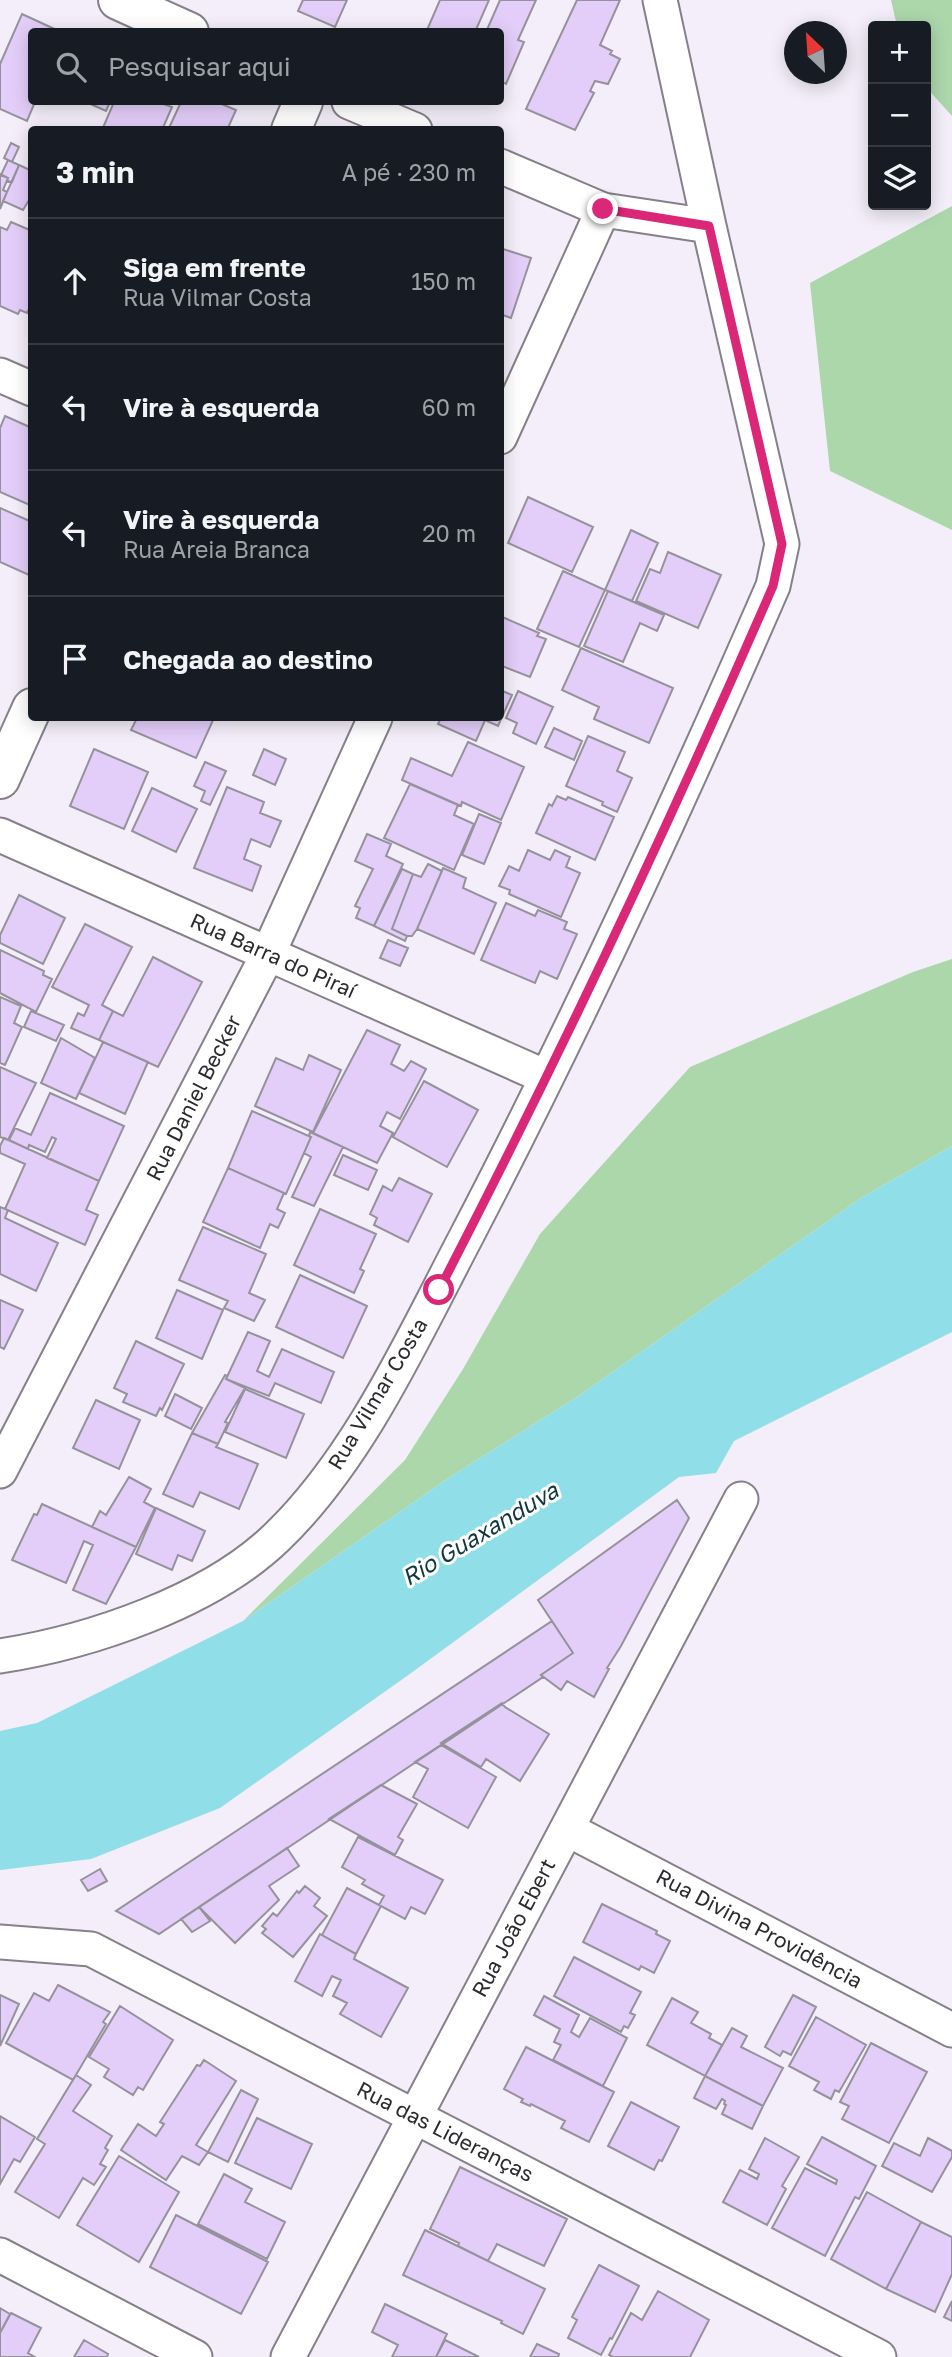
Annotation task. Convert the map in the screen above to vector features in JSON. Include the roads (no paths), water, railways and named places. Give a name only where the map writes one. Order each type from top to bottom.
[{"type":"street","points":[[118,0],[180,28]]},
{"type":"street","points":[[504,168],[603,209],[709,226],[660,0]]},
{"type":"street","points":[[292,126],[302,105]]},
{"type":"street","points":[[356,105],[406,126]]},
{"type":"street","points":[[504,428],[603,209]]},
{"type":"street","name":"Rua Vilmar Costa","points":[[0,1656],[39,1650],[107,1631],[190,1597],[238,1570],[291,1523],[314,1498],[354,1442],[474,1222],[547,1077],[750,639],[773,586],[782,544],[709,226]]},
{"type":"street","points":[[0,375],[28,386]]},
{"type":"street","points":[[0,779],[28,717]]},
{"type":"street","name":"Rua Daniel Becker","points":[[0,1471],[268,954],[374,721]]},
{"type":"street","name":"Rua Barra do Piraí","points":[[0,835],[547,1077]]},
{"type":"street","name":"Rua João Ebert","points":[[288,2357],[741,1499]]},
{"type":"street","name":"Rua Divina Providência","points":[[567,1829],[952,2030]]},
{"type":"street","name":"Rua das Lideranças","points":[[0,1942],[91,1949],[879,2357]]},
{"type":"street","points":[[0,2255],[195,2357]]},
{"type":"water","name":"Rio Guaxanduva","points":[[952,1146],[952,1332],[734,1441],[716,1473],[679,1477],[407,1676],[220,1808],[91,1859],[0,1870],[0,1731],[37,1723],[243,1621],[450,1477],[577,1397],[861,1198]]}]
